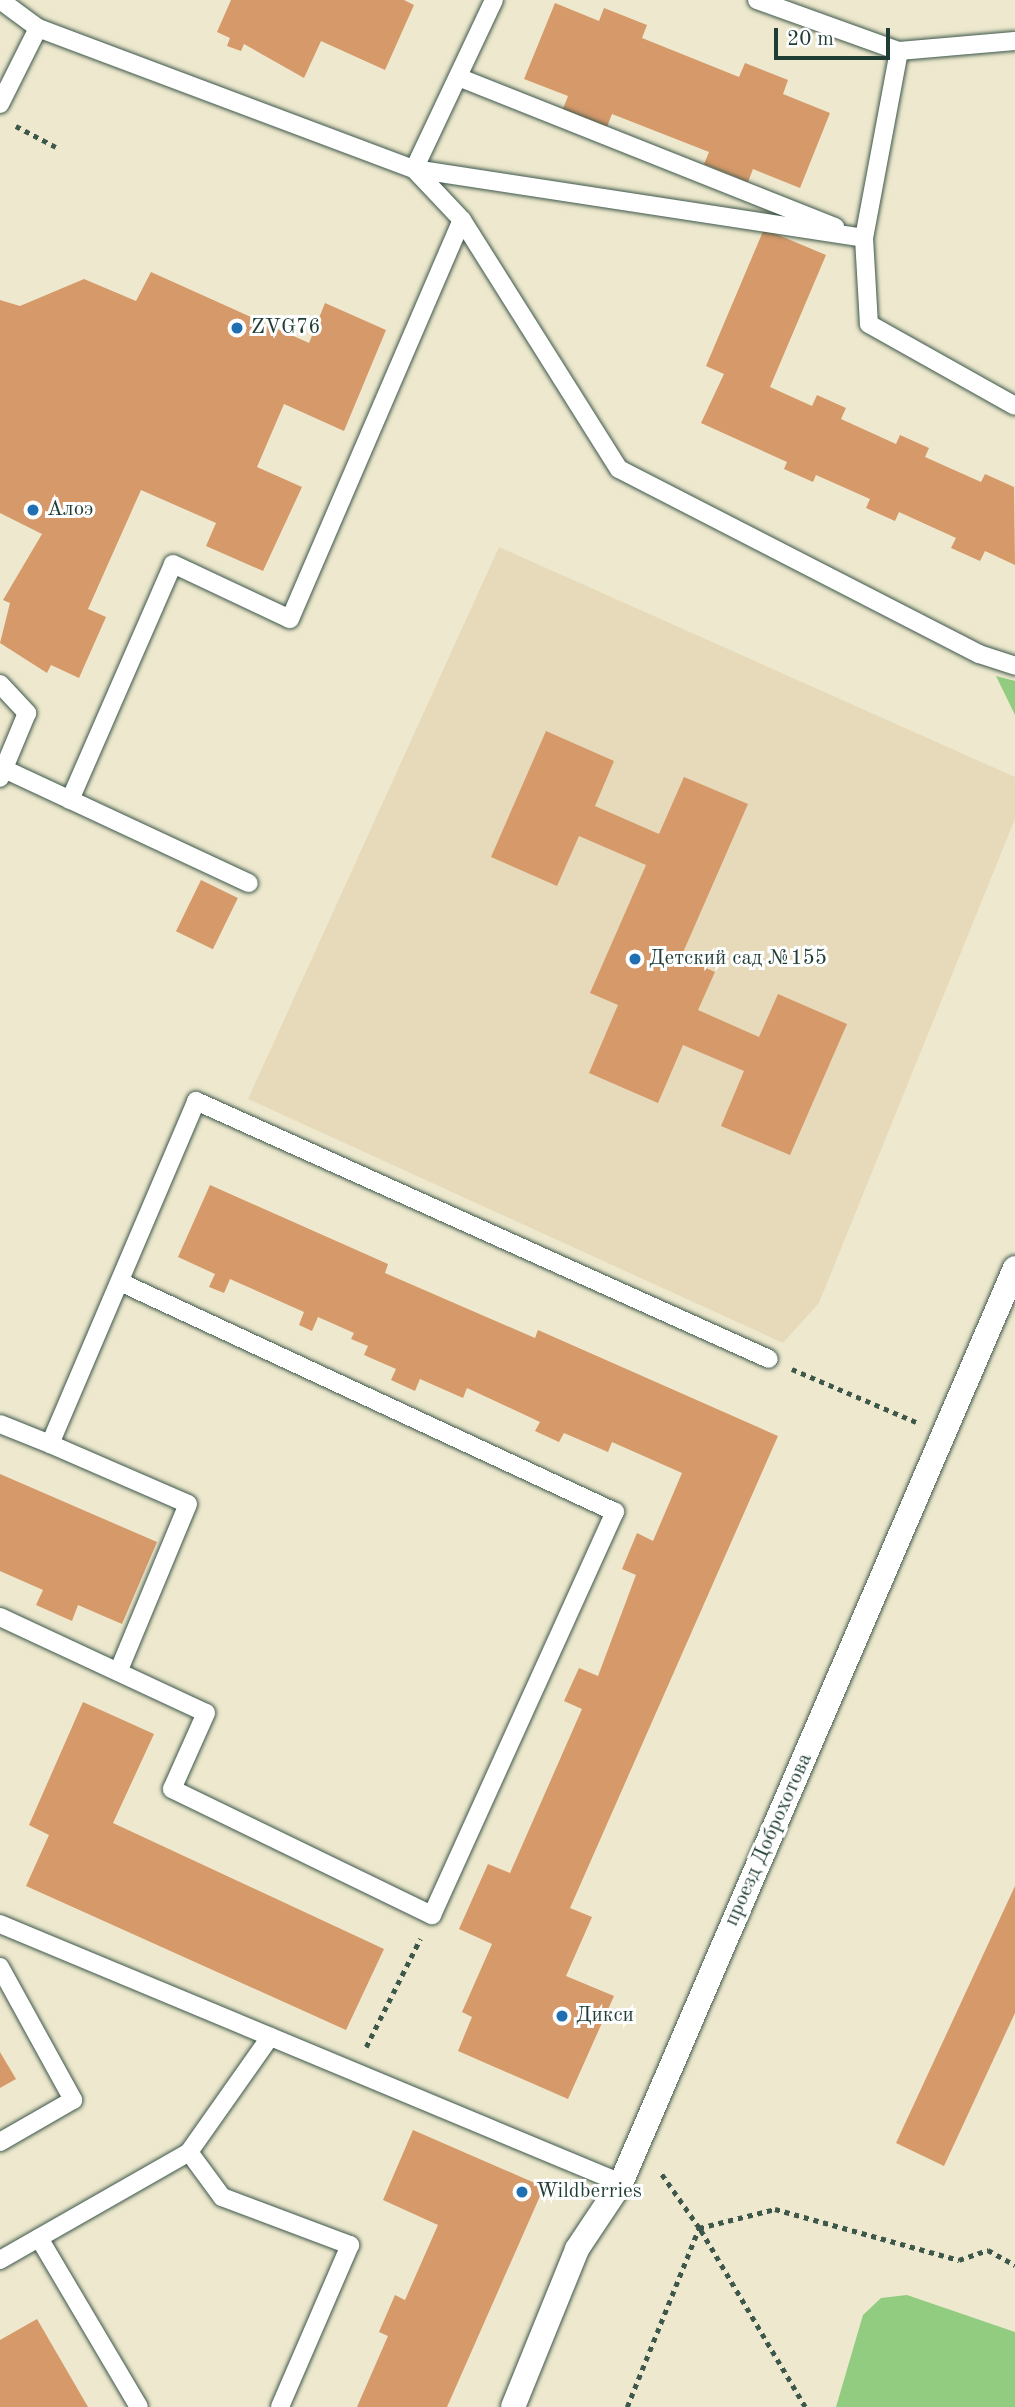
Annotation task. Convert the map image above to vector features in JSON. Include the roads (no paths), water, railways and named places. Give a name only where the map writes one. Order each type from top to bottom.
[{"type":"street","name":"проезд Доброхотова","points":[[513,2407],[578,2249],[621,2183],[628,2158],[948,1435],[1015,1268]]},
{"type":"lane","points":[[0,0],[38,28],[414,169],[864,238]]},
{"type":"lane","points":[[414,169],[494,0]]},
{"type":"lane","points":[[757,0],[899,51],[1015,41]]},
{"type":"lane","points":[[0,104],[38,28]]},
{"type":"lane","points":[[899,51],[864,238],[869,324],[1015,406]]},
{"type":"lane","points":[[458,77],[864,238]]},
{"type":"lane","points":[[414,169],[462,220],[619,469],[979,654],[1015,666]]},
{"type":"lane","points":[[70,800],[173,564],[290,619],[462,220]]},
{"type":"lane","points":[[0,684],[27,713],[2,773],[70,800],[249,883]]},
{"type":"lane","points":[[50,1444],[122,1283],[196,1101],[769,1359]]},
{"type":"lane","points":[[0,1617],[119,1670],[206,1713],[172,1789],[432,1915],[615,1512],[122,1283]]},
{"type":"lane","points":[[0,1424],[188,1504],[119,1670]]},
{"type":"lane","points":[[0,1924],[621,2183]]},
{"type":"lane","points":[[0,1967],[73,2100],[0,2142]]},
{"type":"lane","points":[[0,2260],[189,2152],[270,2037]]},
{"type":"lane","points":[[189,2152],[222,2196],[350,2245],[279,2407]]},
{"type":"lane","points":[[39,2238],[139,2407]]},
{"type":"place","name":"ZVG76","points":[[237,328]]},
{"type":"place","name":"Алоэ","points":[[33,510]]},
{"type":"place","name":"Детский сад №155","points":[[635,959]]},
{"type":"place","name":"Дикси","points":[[562,2016]]},
{"type":"place","name":"Wildberries","points":[[522,2192]]}]
